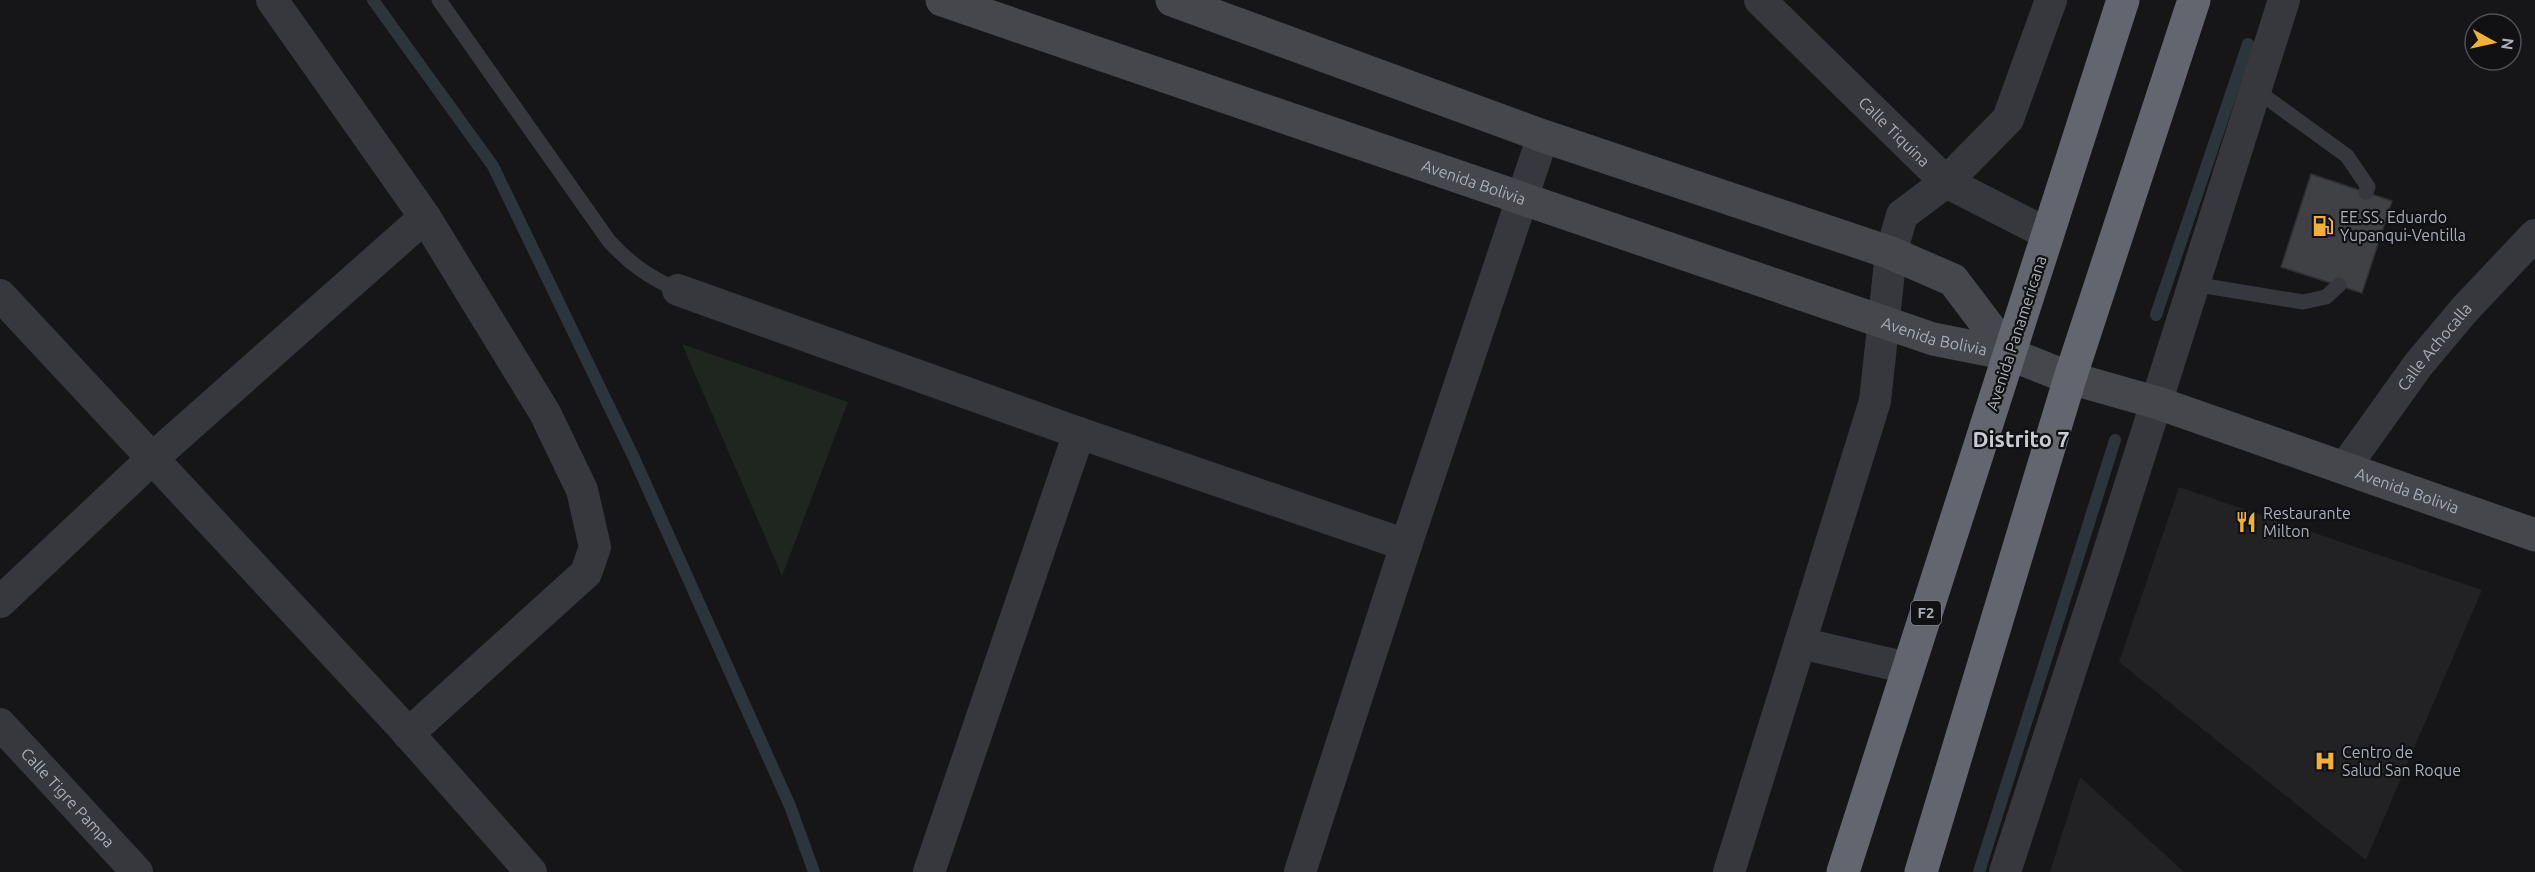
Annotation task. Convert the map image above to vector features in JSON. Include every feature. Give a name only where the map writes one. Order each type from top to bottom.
[{"type":"highway","name":"Avenida Panamericana","points":[[1844,872],[2123,0]]},
{"type":"highway","points":[[1921,872],[2070,378],[2194,0]]},
{"type":"street","points":[[272,0],[425,217],[545,413],[582,490],[595,547],[586,573],[408,734]]},
{"type":"street","name":"Avenida Bolivia","points":[[942,0],[1933,339],[2009,354],[2070,378],[2158,403],[2535,535]]},
{"type":"street","name":"Avenida Bolivia","points":[[1172,0],[1543,136],[1891,253],[1953,280],[2009,354]]},
{"type":"street","name":"Calle Tiquina","points":[[1760,0],[1946,182],[2048,234]]},
{"type":"street","points":[[1729,872],[1875,401],[1891,253],[1902,215],[1946,182],[2008,119],[2051,0]]},
{"type":"street","points":[[2005,872],[2158,403],[2193,284],[2284,0]]},
{"type":"street","points":[[1300,872],[1406,545],[1543,136]]},
{"type":"street","points":[[0,602],[154,457],[425,217]]},
{"type":"street","name":"Calle Achocalla","points":[[2344,467],[2418,365],[2465,309],[2535,236]]},
{"type":"street","points":[[678,290],[1079,433],[1406,545]]},
{"type":"street","points":[[0,295],[154,457],[531,872]]},
{"type":"street","points":[[929,872],[1079,433]]},
{"type":"street","points":[[1800,643],[1908,668]]},
{"type":"street","name":"Calle Tigre Pampa","points":[[0,724],[137,872]]},
{"type":"lane","points":[[439,0],[609,242],[627,261],[651,278],[678,290]]},
{"type":"lane","points":[[2256,90],[2347,156],[2368,187],[2366,192]]},
{"type":"lane","points":[[2193,284],[2303,302],[2326,297],[2339,285]]},
{"type":"shaded area","points":[[682,344],[848,402],[782,576]]},
{"type":"shaded area","name":"Centro de Salud San Roque","points":[[2179,487],[2482,590],[2366,860],[2119,662]]},
{"type":"shaded area","points":[[2080,777],[2184,872],[2050,872]]},
{"type":"building","points":[[2311,174],[2392,201],[2362,293],[2281,267]]},
{"type":"waterway","points":[[373,0],[493,166],[634,458],[790,806],[814,872]]},
{"type":"waterway","points":[[2156,315],[2248,44]]},
{"type":"waterway","points":[[1979,872],[2115,440]]},
{"type":"place","name":"EE.SS. Eduardo Yupanqui-Ventilla","points":[[2323,226]]},
{"type":"place","name":"Restaurante Milton","points":[[2246,522]]},
{"type":"place","name":"Centro de Salud San Roque","points":[[2325,761]]},
{"type":"district","name":"Distrito 7","points":[[2021,439]]}]
